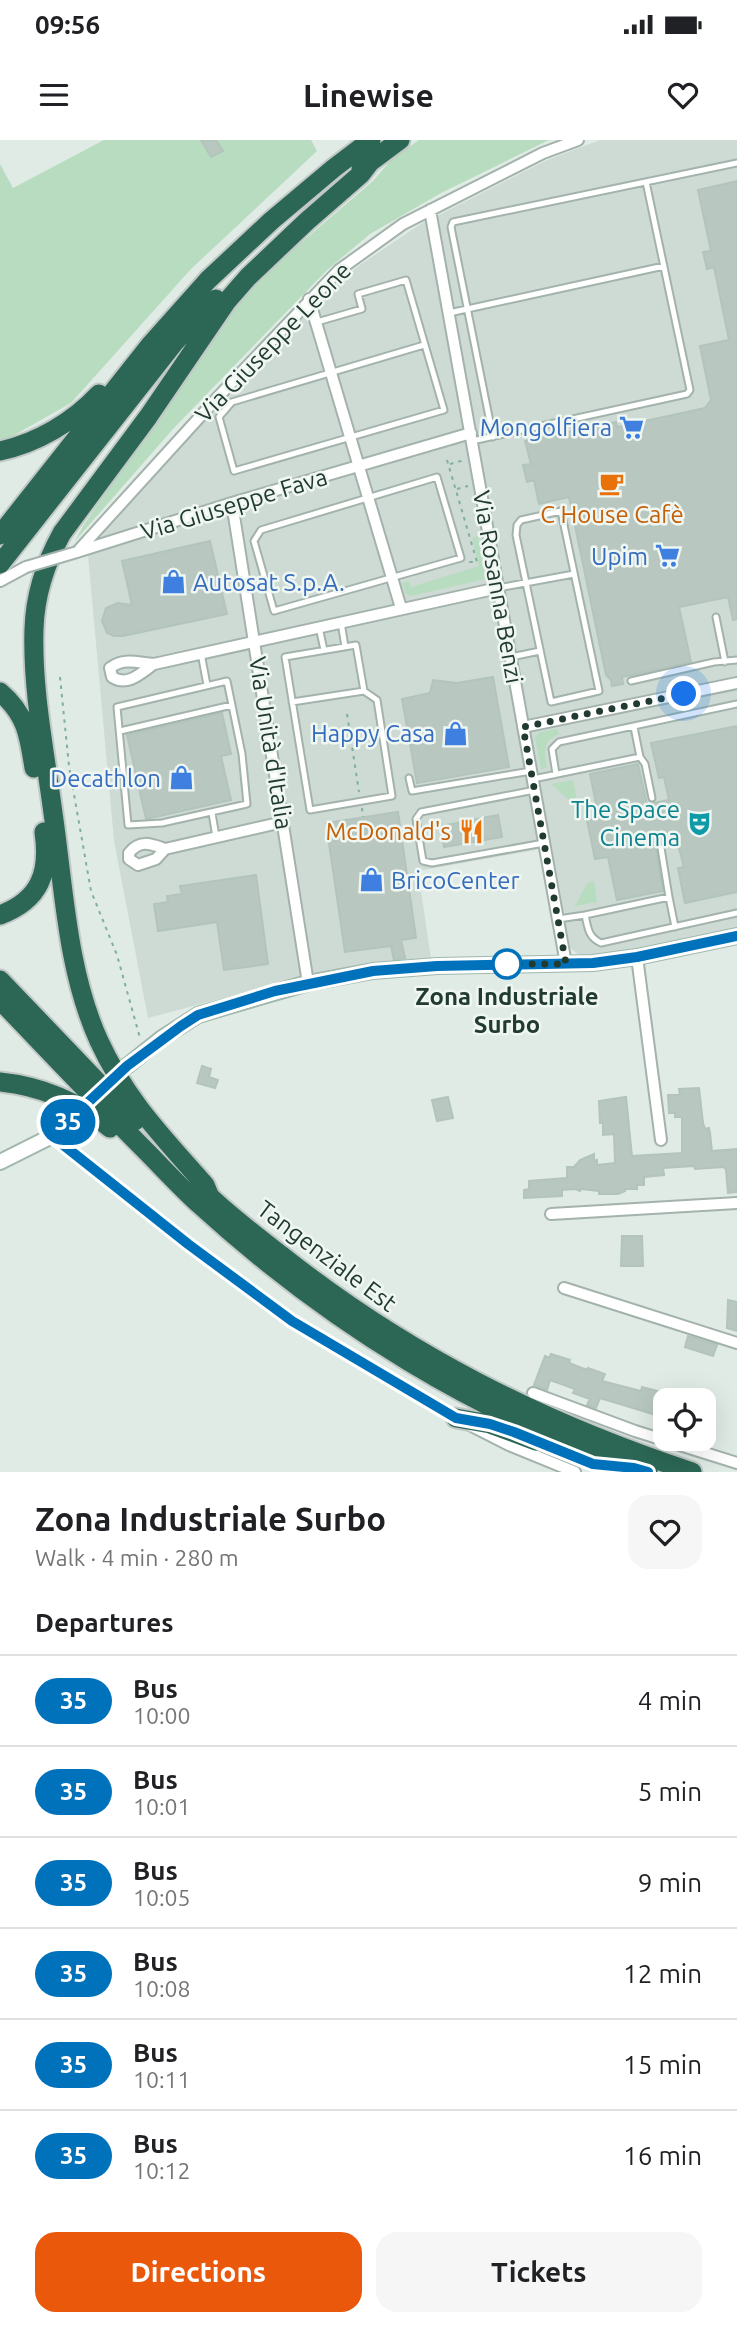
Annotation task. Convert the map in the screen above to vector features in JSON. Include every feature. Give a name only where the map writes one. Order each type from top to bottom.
[{"type":"highway","points":[[0,535],[151,344],[208,280],[281,212],[371,140]]},
{"type":"highway","points":[[0,564],[174,344],[229,285],[286,231],[400,140]]},
{"type":"highway","points":[[0,1082],[51,1093],[91,1114],[107,1125],[171,1185],[204,1200],[205,1185],[138,1109],[124,1089],[98,1039],[85,1004],[71,939],[42,730],[34,656],[36,604],[51,553],[62,533],[148,417],[227,301],[307,220],[361,174],[371,161]]},
{"type":"highway","points":[[0,451],[57,429],[91,403],[190,292],[208,280]]},
{"type":"highway","points":[[0,692],[12,701],[27,730],[46,847],[41,881],[31,897],[18,908],[0,915]]},
{"type":"highway","name":"Tangenziale Est","points":[[0,980],[204,1200],[349,1306],[457,1373],[516,1403],[582,1432],[692,1472]]},
{"type":"highway","name":"Tangenziale Est","points":[[0,1000],[75,1079],[296,1284],[372,1339],[484,1403],[576,1445],[641,1470]]},
{"type":"highway","points":[[456,1418],[490,1424],[514,1432],[593,1464],[641,1470]]},
{"type":"street","name":"Via Giuseppe Leone","points":[[77,552],[309,299],[339,270],[403,224],[543,153],[578,140]]},
{"type":"street","name":"Via Rosanna Benzi","points":[[430,210],[566,964]]},
{"type":"street","points":[[309,299],[401,608]]},
{"type":"street","name":"Via Giuseppe Fava","points":[[0,581],[26,567],[232,503],[471,437]]},
{"type":"street","name":"Via Unità d'Italia","points":[[232,503],[308,983]]},
{"type":"street","points":[[154,664],[498,588]]},
{"type":"street","points":[[523,727],[737,682]]},
{"type":"street","points":[[165,849],[283,822]]},
{"type":"street","points":[[127,1066],[198,1015],[308,983],[373,971],[437,966],[566,964],[637,957],[737,936]]},
{"type":"street","points":[[637,957],[661,1140]]},
{"type":"street","points":[[0,1162],[52,1136],[76,1115]]},
{"type":"street","points":[[52,1136],[188,1244],[292,1321],[456,1418],[509,1445],[575,1472]]},
{"type":"street","points":[[551,1214],[737,1203]]},
{"type":"street","points":[[565,1288],[737,1343]]},
{"type":"street","points":[[533,1393],[625,1427],[737,1463]]},
{"type":"lane","points":[[493,437],[466,309],[451,227],[453,222],[737,163]]},
{"type":"lane","points":[[471,437],[493,437],[687,394],[690,390],[646,182]]},
{"type":"lane","points":[[449,313],[664,267]]},
{"type":"lane","points":[[317,322],[362,309],[358,294],[406,280],[444,410],[234,471],[219,416],[232,402],[424,345]]},
{"type":"lane","points":[[437,477],[461,558],[274,611],[254,541],[257,534],[264,528],[369,497],[437,477]]},
{"type":"lane","points":[[561,511],[575,573],[599,691],[551,702],[525,584],[516,535],[517,525],[522,520],[561,511]]},
{"type":"lane","points":[[498,588],[575,573]]},
{"type":"lane","points":[[716,617],[725,662]]},
{"type":"lane","points":[[341,622],[345,647]]},
{"type":"lane","points":[[319,626],[324,650]]},
{"type":"lane","points":[[292,702],[364,691],[377,700],[393,796],[310,810],[292,702],[285,657],[356,645],[364,691]]},
{"type":"lane","points":[[510,657],[540,651]]},
{"type":"lane","points":[[201,653],[207,685]]},
{"type":"lane","points":[[631,681],[714,662],[737,660]]},
{"type":"lane","points":[[227,681],[232,705],[242,754],[247,804],[162,822],[128,825],[117,707],[227,681]]},
{"type":"lane","points":[[556,774],[552,749],[559,742],[737,704]]},
{"type":"lane","points":[[120,731],[232,705]]},
{"type":"lane","points":[[634,727],[652,798]]},
{"type":"lane","points":[[544,843],[432,863],[423,861],[416,819],[421,812],[533,780],[640,757]]},
{"type":"lane","points":[[409,778],[412,791],[533,780]]},
{"type":"lane","points":[[212,813],[216,838]]},
{"type":"lane","points":[[661,848],[676,927]]},
{"type":"lane","points":[[558,919],[669,897]]},
{"type":"lane","points":[[585,915],[589,934],[601,943],[737,914]]},
{"type":"path","points":[[447,460],[477,562],[470,564],[461,558]]},
{"type":"path","points":[[448,464],[466,460]]},
{"type":"path","points":[[456,489],[470,485]]},
{"type":"path","points":[[60,677],[69,766],[91,891],[117,955],[144,1052]]},
{"type":"path","points":[[347,714],[363,817]]},
{"type":"shaded area","points":[[600,140],[737,140],[737,931],[588,957],[578,954],[570,948],[552,847],[418,871],[431,958],[378,963],[314,974],[148,1018],[114,841],[88,556],[115,516],[320,300],[357,267],[419,225],[547,160]]},
{"type":"green space","points":[[104,140],[311,140],[317,151],[191,269],[71,403],[9,438],[0,440],[0,164],[13,188]]},
{"type":"green space","points":[[419,140],[549,140],[441,193],[370,234],[327,270],[173,429],[75,541],[227,315],[255,282],[373,181],[392,159]]},
{"type":"green space","points":[[478,536],[485,579],[411,596],[406,594],[402,583],[409,581],[411,587],[479,566],[472,538]]},
{"type":"green space","points":[[557,729],[559,734],[550,740],[545,748],[547,767],[541,770],[535,737],[540,732]]},
{"type":"green space","points":[[573,780],[577,800],[570,801],[551,784]]},
{"type":"green space","points":[[594,881],[597,902],[575,906],[587,883]]},
{"type":"building","points":[[201,140],[216,140],[223,151],[211,157]]},
{"type":"building","name":"Mongolfiera","points":[[737,181],[737,619],[733,620],[728,597],[679,607],[691,662],[622,677],[623,684],[612,686],[606,675],[569,497],[539,504],[534,480],[527,482],[523,465],[531,464],[525,441],[616,422],[617,427],[705,408],[711,400],[700,346],[729,340],[714,267],[707,269],[703,252],[711,251],[698,190]]},
{"type":"building","name":"Autosat S.p.A.","points":[[210,541],[227,614],[123,636],[107,633],[102,621],[106,608],[118,603],[132,605],[122,561]]},
{"type":"building","name":"Happy Casa","points":[[493,677],[509,767],[417,783],[402,699],[430,693],[433,680],[457,683]]},
{"type":"building","name":"Decathlon","points":[[222,713],[231,754],[221,756],[231,800],[146,819],[127,735]]},
{"type":"building","points":[[737,726],[737,892],[685,903],[678,868],[684,867],[678,844],[666,847],[661,843],[657,844],[656,849],[663,891],[617,900],[608,857],[595,859],[587,820],[599,818],[590,774],[638,764],[647,804],[669,800],[664,777],[659,778],[651,743]]},
{"type":"building","name":"BricoCenter","points":[[398,812],[416,938],[401,940],[405,958],[394,960],[391,946],[345,952],[326,823]]},
{"type":"building","name":"McDonald's","points":[[498,815],[502,837],[444,847],[441,826]]},
{"type":"building","points":[[256,875],[268,964],[224,970],[217,922],[158,931],[154,904],[168,902],[167,896],[182,894],[180,886]]},
{"type":"building","points":[[202,1066],[211,1069],[209,1077],[218,1080],[215,1088],[197,1083]]},
{"type":"building","points":[[699,1088],[703,1123],[705,1129],[709,1128],[712,1151],[737,1149],[737,1192],[728,1193],[724,1167],[695,1169],[694,1166],[663,1168],[664,1175],[644,1177],[644,1185],[637,1185],[637,1189],[625,1189],[618,1194],[599,1194],[599,1191],[575,1189],[562,1190],[562,1196],[524,1198],[524,1190],[529,1189],[529,1181],[567,1178],[567,1167],[574,1167],[580,1160],[594,1154],[597,1165],[615,1163],[614,1134],[603,1135],[599,1101],[626,1097],[632,1156],[682,1153],[682,1117],[669,1113],[668,1095],[680,1095],[679,1089]]},
{"type":"building","points":[[448,1097],[453,1118],[437,1121],[432,1100]]},
{"type":"building","points":[[622,1236],[642,1236],[643,1266],[621,1266]]},
{"type":"building","points":[[728,1300],[737,1302],[737,1331],[727,1328]]},
{"type":"building","points":[[688,1336],[717,1345],[713,1356],[685,1347]]},
{"type":"building","points":[[551,1354],[570,1360],[569,1363],[587,1370],[588,1368],[605,1374],[602,1381],[641,1391],[642,1387],[653,1390],[653,1414],[600,1398],[596,1408],[587,1405],[590,1399],[573,1393],[575,1389],[550,1380],[547,1390],[534,1385],[545,1356],[549,1358]]},
{"type":"bus line","name":"35","points":[[648,1472],[593,1464],[514,1432],[490,1424],[456,1418],[292,1321],[188,1244],[52,1136],[127,1066],[162,1038],[198,1015],[275,991],[373,971],[437,966],[593,963],[637,957],[737,936]]},
{"type":"place","name":"Mongolfiera","points":[[632,427]]},
{"type":"place","name":"C House Cafè","points":[[612,483]]},
{"type":"place","name":"Upim","points":[[668,556]]},
{"type":"place","name":"Autosat S.p.A.","points":[[173,582]]},
{"type":"place","name":"Happy Casa","points":[[455,733]]},
{"type":"place","name":"Decathlon","points":[[181,778]]},
{"type":"place","name":"The Space Cinema","points":[[700,823]]},
{"type":"place","name":"McDonald's","points":[[471,831]]},
{"type":"place","name":"BricoCenter","points":[[371,880]]},
{"type":"place","name":"Zona Industriale Surbo","points":[[507,964]]},
{"type":"route","points":[[507,964],[566,964],[523,727],[684,694]]}]
